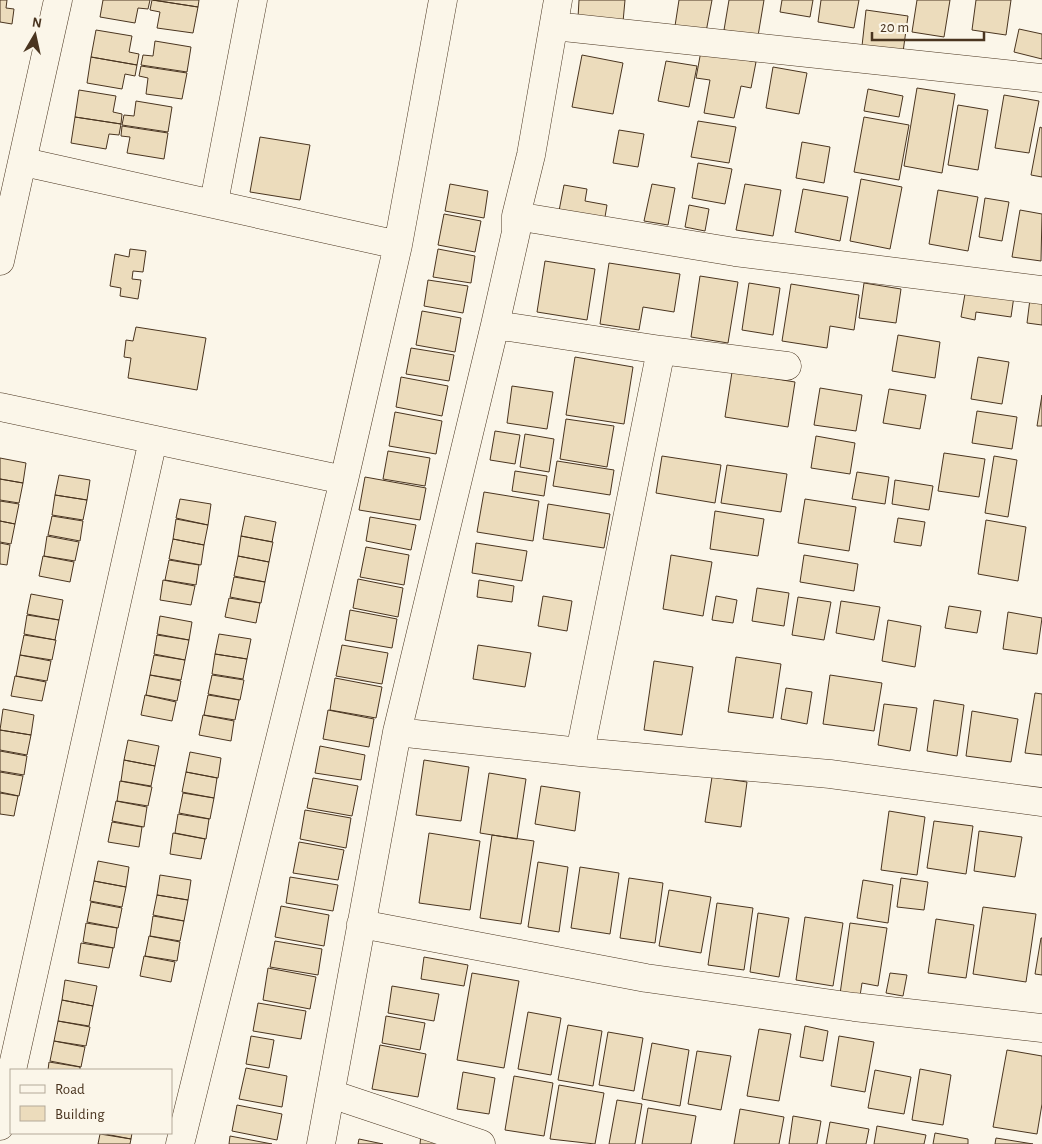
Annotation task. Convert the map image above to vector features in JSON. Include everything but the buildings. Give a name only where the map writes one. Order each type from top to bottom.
[{"type":"street","points":[[0,261],[24,162],[58,0]]},
{"type":"street","points":[[214,202],[253,0]]},
{"type":"street","points":[[180,1144],[344,480],[398,245],[443,0]]},
{"type":"street","points":[[321,1144],[397,732],[516,232],[516,216],[531,155],[558,0]]},
{"type":"street","points":[[554,26],[1042,78]]},
{"type":"street","points":[[24,162],[214,202],[398,245]]},
{"type":"street","points":[[516,216],[735,252],[1042,290]]},
{"type":"street","points":[[495,325],[661,350],[787,366]]},
{"type":"street","points":[[580,752],[661,350]]},
{"type":"street","points":[[0,407],[344,480]]},
{"type":"street","points":[[12,1069],[153,440]]},
{"type":"street","points":[[397,732],[580,752],[830,774],[1042,802]]},
{"type":"street","points":[[361,924],[646,978],[854,1007],[1042,1028]]},
{"type":"street","points":[[0,1126],[10,1080]]},
{"type":"street","points":[[331,1094],[481,1144]]}]
